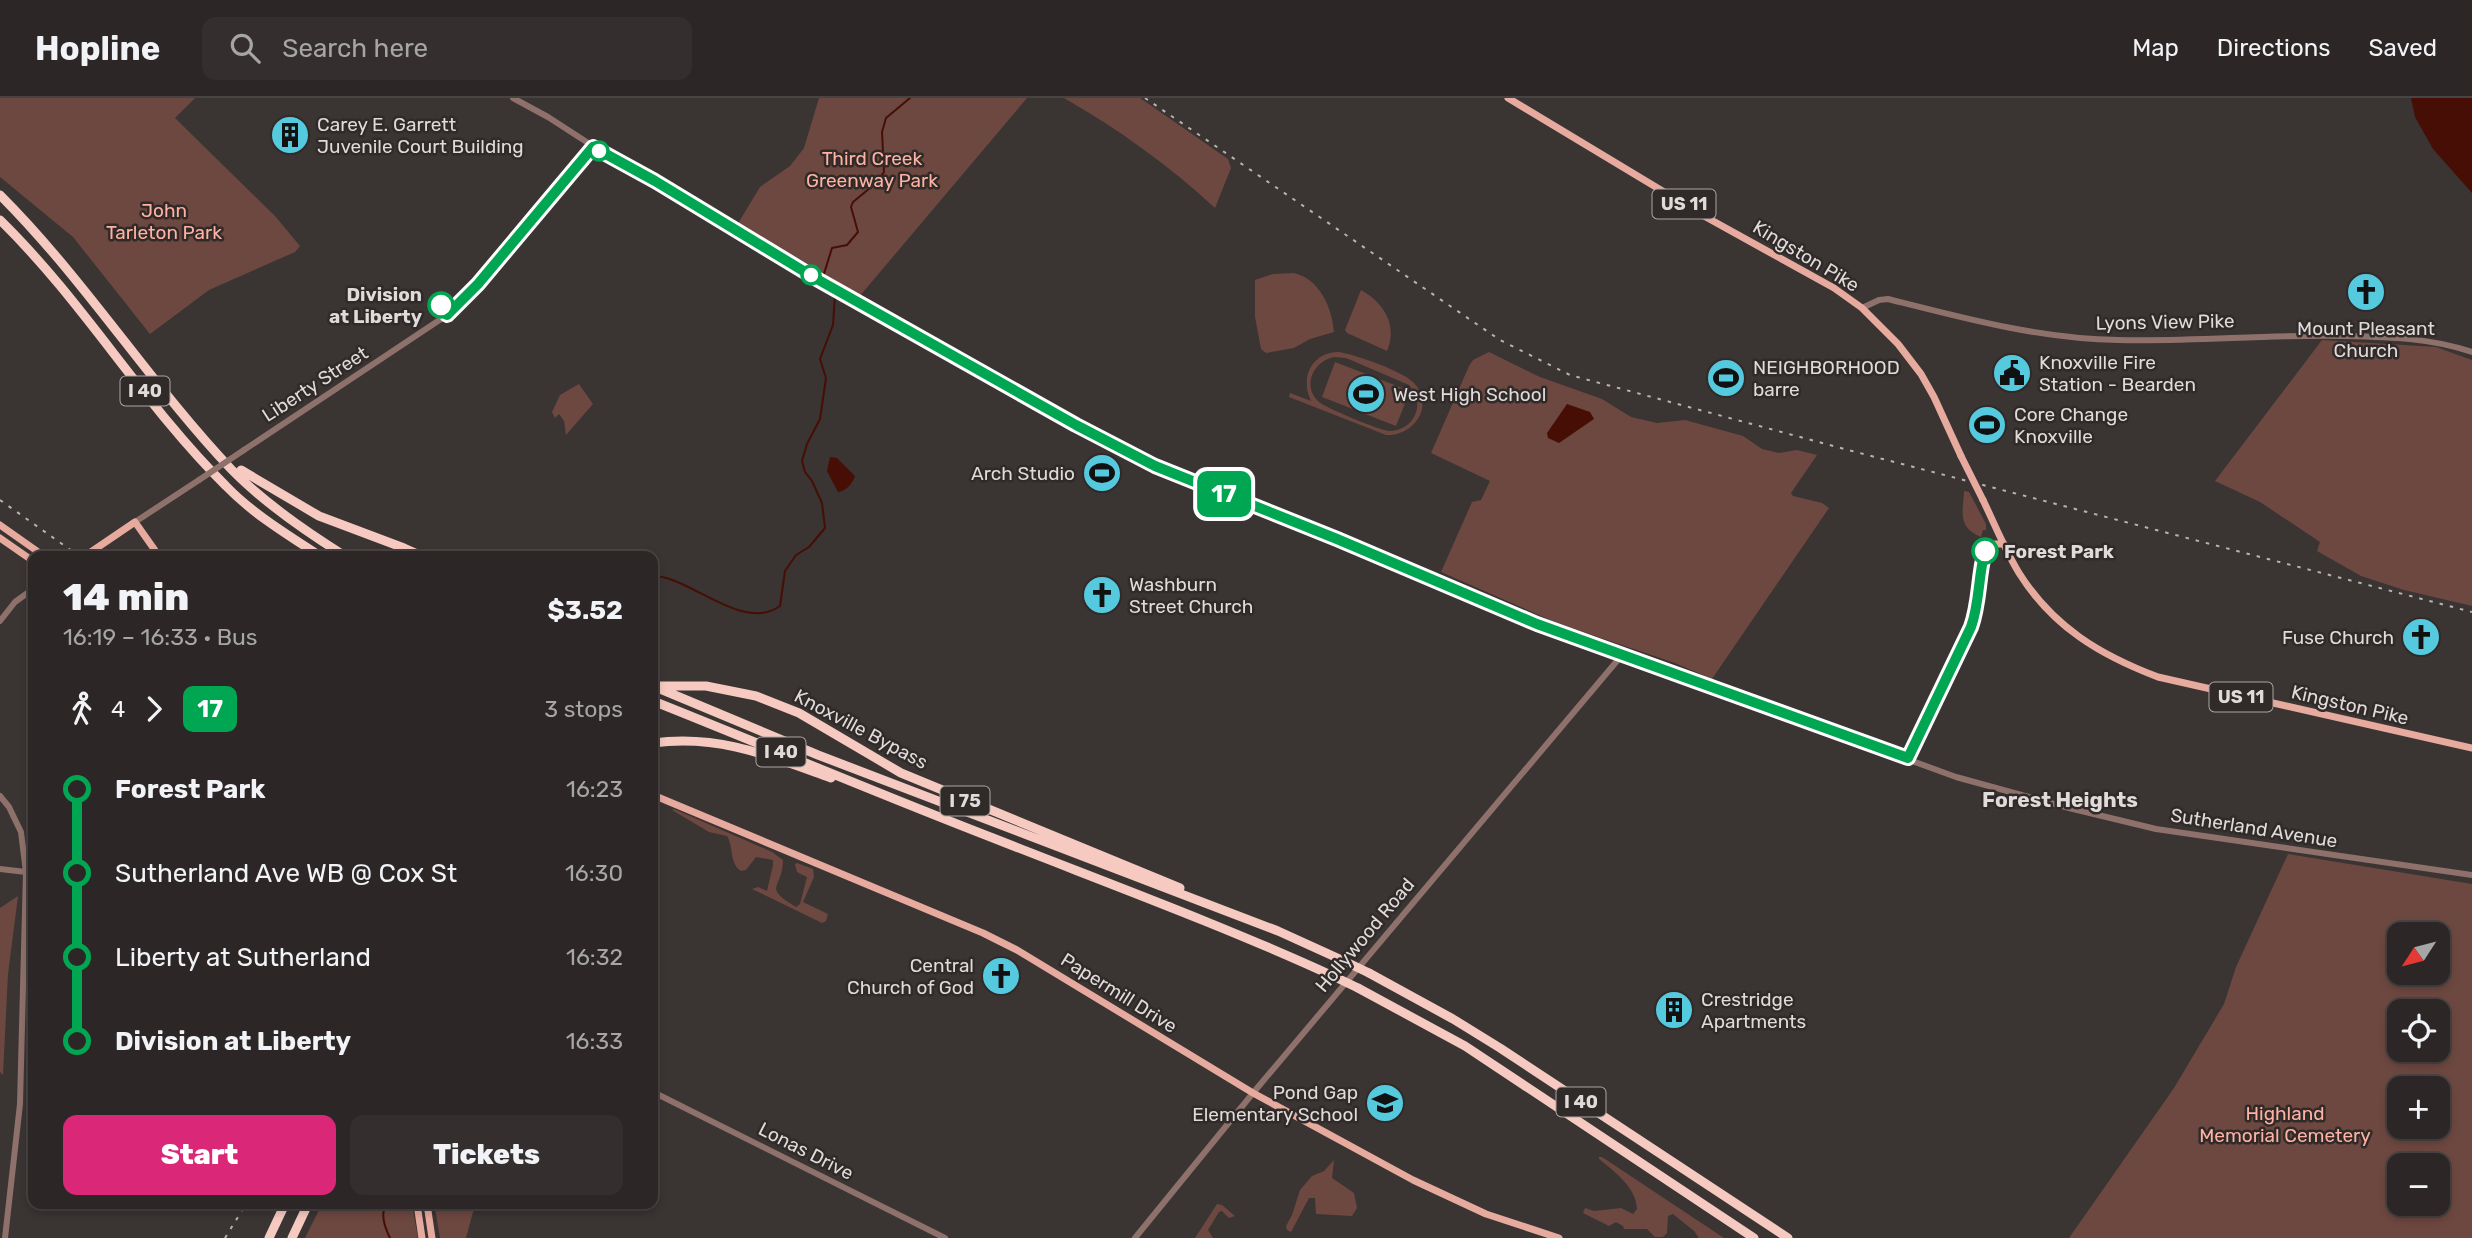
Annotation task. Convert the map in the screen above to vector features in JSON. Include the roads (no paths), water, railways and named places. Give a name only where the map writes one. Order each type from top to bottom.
[{"type":"highway","name":"I 40","points":[[0,195],[38,233],[198,431],[232,469],[267,501],[308,533],[337,551]]},
{"type":"highway","name":"I 40","points":[[0,220],[62,286],[189,446],[227,487],[275,527],[312,551]]},
{"type":"highway","points":[[198,431],[245,474],[275,492],[319,516],[409,551]]},
{"type":"highway","name":"Knoxville Bypass","points":[[658,686],[706,686],[757,696],[799,713],[901,773],[1278,931]]},
{"type":"highway","name":"I 40","points":[[658,688],[818,755],[1278,931],[1344,961],[1453,1019],[1500,1048],[1788,1238]]},
{"type":"highway","name":"I 40","points":[[658,703],[806,761],[899,802],[1267,946],[1358,988],[1465,1046],[1754,1238]]},
{"type":"highway","points":[[658,743],[691,740],[741,747],[899,802]]},
{"type":"highway","points":[[269,1238],[283,1209]]},
{"type":"highway","points":[[292,1238],[306,1209]]},
{"type":"main road","name":"Kingston Pike","points":[[1508,98],[1704,216],[1834,288],[1862,308],[1898,344],[1921,374],[2004,544],[2028,586],[2057,619],[2084,642],[2123,663],[2158,677],[2472,748]]},
{"type":"main road","name":"Liberty Street","points":[[92,551],[135,522]]},
{"type":"main road","points":[[135,522],[155,551]]},
{"type":"main road","points":[[0,525],[37,551]]},
{"type":"main road","points":[[0,538],[28,558]]},
{"type":"main road","points":[[1985,551],[1995,544],[2004,544]]},
{"type":"main road","name":"Papermill Drive","points":[[658,797],[983,933],[1017,950],[1253,1093],[1453,1200],[1559,1238]]},
{"type":"main road","points":[[417,1209],[422,1238]]},
{"type":"main road","points":[[428,1209],[432,1238]]},
{"type":"street","name":"Sutherland Avenue","points":[[513,98],[815,278],[1076,425],[1155,466],[1337,539],[1537,624],[1956,776],[2069,808],[2156,829],[2472,876]]},
{"type":"street","name":"Liberty Street","points":[[135,522],[447,315],[478,284],[593,147]]},
{"type":"street","name":"Lyons View Pike","points":[[1862,308],[1888,299],[2007,326],[2090,339],[2320,335],[2399,337],[2452,345],[2472,352]]},
{"type":"street","points":[[0,621],[15,602],[28,593]]},
{"type":"street","name":"Hollywood Road","points":[[1135,1238],[1253,1093],[1622,655]]},
{"type":"street","points":[[0,796],[9,807],[21,832],[26,872],[20,1104],[5,1238]]},
{"type":"street","points":[[0,869],[26,872]]},
{"type":"street","name":"Lonas Drive","points":[[658,1094],[945,1238]]},
{"type":"waterway","points":[[823,277],[832,248],[847,245],[858,232],[851,207],[853,202],[876,183],[884,172],[882,132],[886,118],[910,98]]},
{"type":"waterway","points":[[658,577],[683,584],[733,608],[749,613],[765,612],[780,606],[785,571],[796,555],[809,547],[825,528],[822,503],[802,461],[807,444],[820,419],[826,378],[820,359],[833,325],[835,295],[823,286]]},
{"type":"waterway","points":[[384,1209],[383,1217],[390,1238]]},
{"type":"railway","points":[[1145,98],[1500,340],[1570,375],[2472,612]]},
{"type":"railway","points":[[0,500],[72,551]]},
{"type":"railway","points":[[225,1238],[243,1209]]},
{"type":"place","name":"Carey E. Garrett Juvenile Court Building","points":[[290,135]]},
{"type":"place","name":"Mount Pleasant Church","points":[[2366,292]]},
{"type":"place","name":"Division at Liberty","points":[[441,305]]},
{"type":"place","name":"Knoxville Fire Station - Bearden","points":[[2012,373]]},
{"type":"place","name":"NEIGHBORHOOD barre","points":[[1726,378]]},
{"type":"place","name":"West High School","points":[[1366,394]]},
{"type":"place","name":"Core Change Knoxville","points":[[1987,425]]},
{"type":"place","name":"Arch Studio","points":[[1102,473]]},
{"type":"place","name":"Forest Park","points":[[1985,551]]},
{"type":"place","name":"Washburn Street Church","points":[[1102,595]]},
{"type":"place","name":"Fuse Church","points":[[2421,637]]},
{"type":"place","name":"Central Church of God","points":[[1001,976]]},
{"type":"place","name":"Crestridge Apartments","points":[[1674,1010]]},
{"type":"place","name":"Pond Gap Elementary School","points":[[1385,1103]]},
{"type":"district","name":"Forest Heights","points":[[2060,799]]},
{"type":"park label","name":"Third Creek Greenway Park","points":[[872,169]]},
{"type":"park label","name":"John Tarleton Park","points":[[164,221]]},
{"type":"park label","name":"Highland Memorial Cemetery","points":[[2285,1124]]}]
